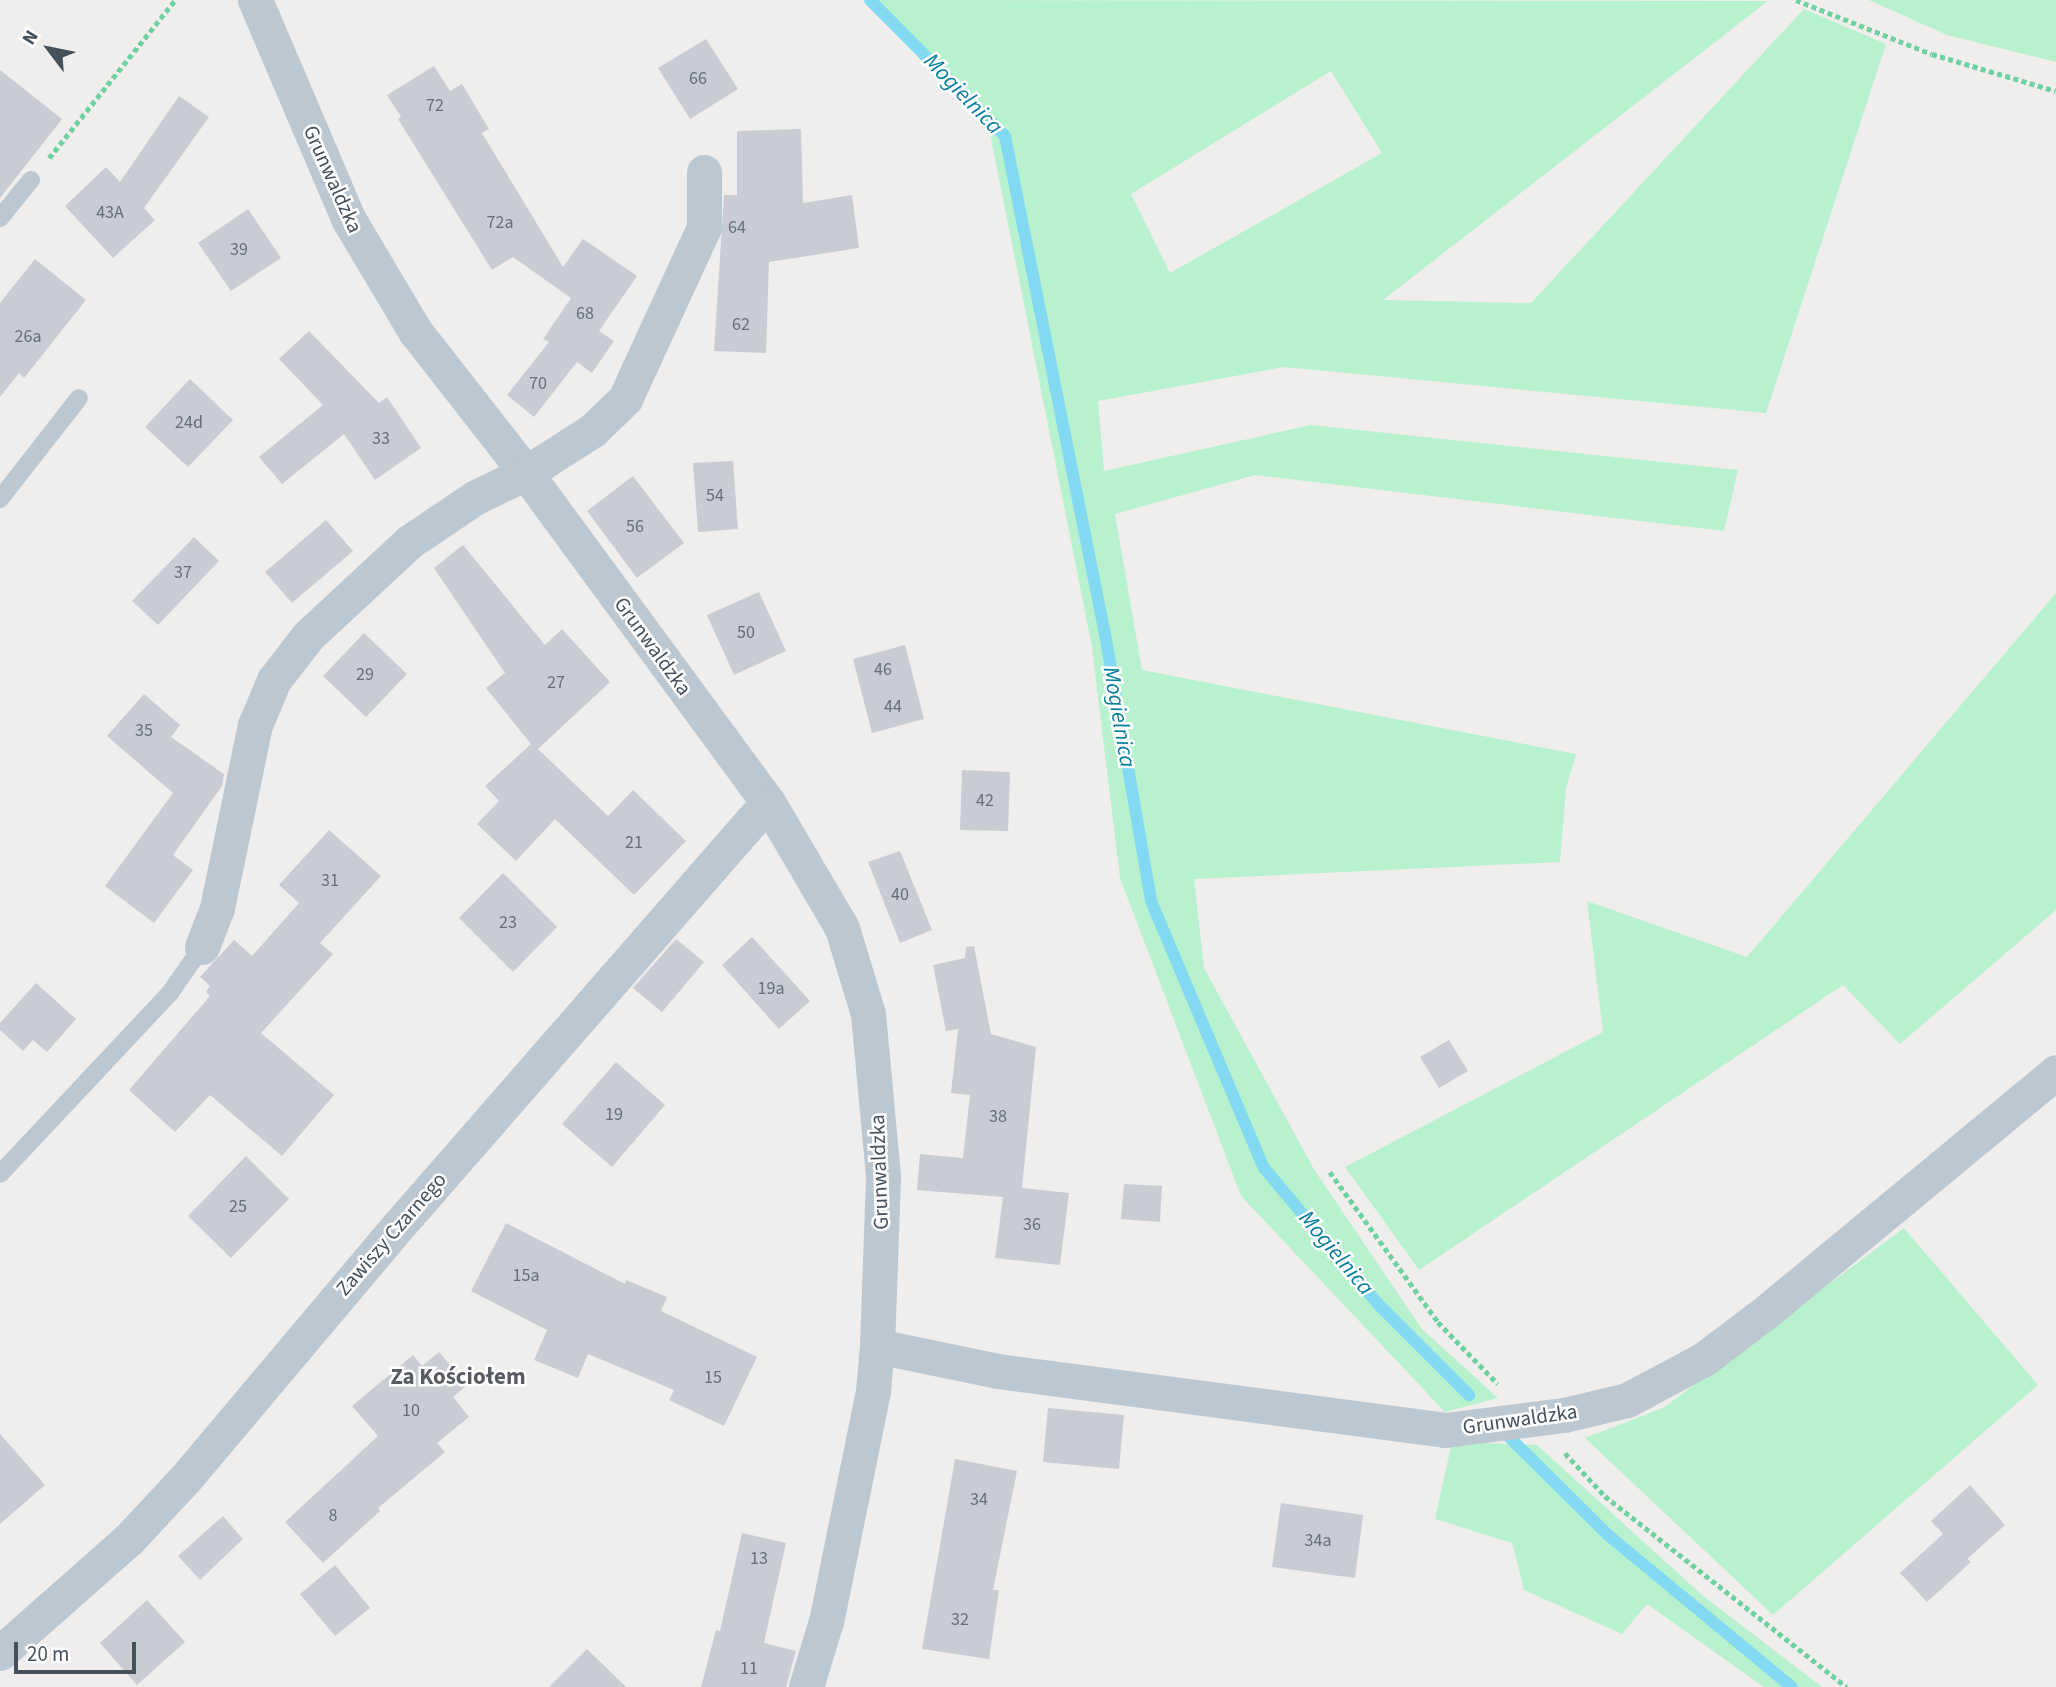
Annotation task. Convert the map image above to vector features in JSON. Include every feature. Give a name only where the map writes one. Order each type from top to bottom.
[{"type":"street","name":"Grunwaldzka","points":[[255,0],[349,220],[415,331],[526,473],[768,802],[842,928],[867,1014],[883,1175],[877,1346],[873,1391],[834,1581],[806,1687]]},
{"type":"street","points":[[202,947],[217,908],[255,725],[274,680],[308,636],[409,542],[475,497],[526,473],[593,430],[625,399],[704,227],[704,172]]},
{"type":"street","name":"Zawiszy Czarnego","points":[[0,1653],[129,1539],[185,1479],[398,1225],[768,802]]},
{"type":"street","name":"Grunwaldzka","points":[[877,1346],[998,1371],[1445,1430],[1564,1415],[1627,1400],[1704,1359],[1766,1312],[2056,1072]]},
{"type":"lane","points":[[0,218],[31,180]]},
{"type":"lane","points":[[0,499],[79,398]]},
{"type":"lane","points":[[0,1174],[170,993],[202,947]]},
{"type":"path","points":[[31,180],[175,0]]},
{"type":"path","points":[[1796,0],[1932,54],[2056,91]]},
{"type":"path","points":[[1330,1172],[1438,1322],[1605,1496],[1847,1687]]},
{"type":"green space","points":[[866,0],[1768,1],[1383,300],[1531,303],[1804,9],[1886,44],[1766,413],[1284,367],[1098,401],[1104,471],[1311,425],[1738,470],[1724,531],[1255,475],[1115,514],[1142,670],[1576,754],[1566,788],[1560,862],[1194,879],[1204,968],[1315,1171],[1422,1329],[1498,1398],[1445,1412],[1241,1196],[1120,878],[1092,647],[988,123]],"holes":[[[1331,71],[1382,153],[1170,273],[1131,194]]]},
{"type":"green space","points":[[1869,0],[2056,0],[2056,62],[1947,35]]},
{"type":"green space","points":[[2056,593],[2056,910],[1900,1044],[1843,985],[1419,1270],[1345,1167],[1603,1032],[1587,901],[1747,957]]},
{"type":"green space","points":[[1904,1228],[2038,1385],[1773,1615],[1585,1438],[1663,1408]]},
{"type":"green space","points":[[1452,1442],[1537,1445],[1702,1595],[1822,1687],[1764,1687],[1647,1604],[1622,1634],[1524,1590],[1512,1543],[1435,1519]]},
{"type":"building","points":[[706,39],[738,89],[690,119],[658,68]]},
{"type":"building","points":[[434,66],[450,91],[462,84],[489,129],[482,133],[563,267],[583,239],[637,276],[599,331],[614,341],[592,373],[577,362],[534,417],[507,395],[549,342],[543,339],[571,298],[513,257],[492,270],[398,119],[401,117],[387,95]]},
{"type":"building","points":[[0,70],[62,119],[0,198]]},
{"type":"building","points":[[179,96],[209,117],[144,208],[155,220],[113,258],[65,206],[106,167],[120,182]]},
{"type":"building","points":[[801,129],[803,203],[852,195],[859,248],[769,262],[766,353],[714,351],[724,195],[737,195],[737,131]]},
{"type":"building","points":[[248,209],[281,258],[231,291],[198,243]]},
{"type":"building","points":[[35,259],[86,300],[24,378],[19,373],[0,397],[0,303]]},
{"type":"building","points":[[309,331],[379,403],[387,397],[421,448],[375,480],[344,434],[282,484],[259,457],[323,405],[279,359]]},
{"type":"building","points":[[190,379],[233,420],[188,467],[145,427]]},
{"type":"building","points":[[733,461],[738,529],[698,532],[693,463]]},
{"type":"building","points":[[633,476],[684,543],[637,578],[587,511]]},
{"type":"building","points":[[326,520],[353,551],[292,603],[265,572]]},
{"type":"building","points":[[194,537],[219,561],[158,625],[132,601]]},
{"type":"building","points":[[463,545],[545,645],[562,629],[610,682],[538,749],[608,816],[633,790],[686,841],[634,895],[555,819],[516,861],[477,824],[499,801],[485,786],[531,744],[486,688],[505,673],[434,568]]},
{"type":"building","points":[[759,592],[786,651],[734,675],[707,615]]},
{"type":"building","points":[[364,633],[407,674],[366,717],[323,676]]},
{"type":"building","points":[[905,645],[924,719],[872,733],[853,659]]},
{"type":"building","points":[[144,694],[180,725],[171,737],[224,774],[222,786],[173,855],[193,870],[154,923],[105,886],[173,793],[107,736]]},
{"type":"building","points":[[962,770],[1010,772],[1008,831],[960,830]]},
{"type":"building","points":[[329,830],[381,876],[320,943],[333,954],[261,1033],[334,1095],[282,1156],[210,1095],[175,1132],[129,1090],[210,996],[206,992],[210,986],[200,977],[234,940],[252,956],[299,903],[279,885]]},
{"type":"building","points":[[900,851],[932,930],[900,943],[868,862]]},
{"type":"building","points":[[503,873],[557,927],[513,972],[459,918]]},
{"type":"building","points":[[752,937],[810,1001],[779,1029],[722,965]]},
{"type":"building","points":[[676,939],[704,962],[662,1012],[633,988]]},
{"type":"building","points":[[974,946],[991,1034],[1036,1047],[1022,1188],[1069,1193],[1060,1265],[995,1258],[1003,1197],[917,1190],[920,1154],[963,1158],[970,1095],[951,1093],[958,1029],[946,1031],[933,965],[965,958],[966,947]]},
{"type":"building","points":[[36,983],[76,1019],[47,1052],[33,1040],[23,1051],[0,1030],[0,1023]]},
{"type":"building","points":[[1449,1040],[1468,1071],[1439,1088],[1420,1057]]},
{"type":"building","points":[[616,1062],[665,1105],[612,1167],[562,1124]]},
{"type":"building","points":[[246,1156],[289,1199],[231,1258],[188,1216]]},
{"type":"building","points":[[1124,1184],[1162,1186],[1160,1222],[1121,1219]]},
{"type":"building","points":[[506,1223],[625,1284],[626,1280],[667,1297],[661,1311],[757,1357],[724,1426],[669,1400],[674,1390],[588,1354],[578,1378],[534,1360],[547,1330],[471,1291]]},
{"type":"building","points":[[439,1352],[467,1385],[453,1397],[469,1417],[437,1443],[445,1452],[378,1508],[380,1511],[323,1563],[285,1522],[378,1436],[352,1406],[413,1355],[422,1366]]},
{"type":"building","points":[[1048,1408],[1124,1415],[1119,1469],[1043,1462]]},
{"type":"building","points":[[0,1434],[45,1485],[0,1524]]},
{"type":"building","points":[[955,1459],[1017,1471],[993,1590],[999,1590],[989,1659],[922,1649]]},
{"type":"building","points":[[1970,1485],[2005,1525],[1967,1559],[1971,1562],[1927,1602],[1900,1573],[1943,1534],[1931,1521]]},
{"type":"building","points":[[1281,1503],[1363,1515],[1355,1578],[1272,1567]]},
{"type":"building","points":[[223,1516],[243,1539],[200,1580],[178,1556]]},
{"type":"building","points":[[742,1533],[786,1543],[764,1643],[796,1651],[786,1687],[701,1687],[716,1630],[720,1631]]},
{"type":"building","points":[[335,1565],[370,1608],[335,1636],[300,1594]]},
{"type":"building","points":[[147,1600],[185,1642],[137,1685],[100,1643]]},
{"type":"building","points":[[587,1649],[626,1687],[549,1687]]},
{"type":"waterway","name":"Mogielnica","points":[[870,0],[1005,136],[1105,634],[1151,901],[1264,1168],[1378,1304],[1469,1395]]},
{"type":"waterway","name":"Mogielnica","points":[[1506,1434],[1608,1535],[1792,1687]]},
{"type":"district","name":"Za Kościołem","points":[[458,1377]]}]
